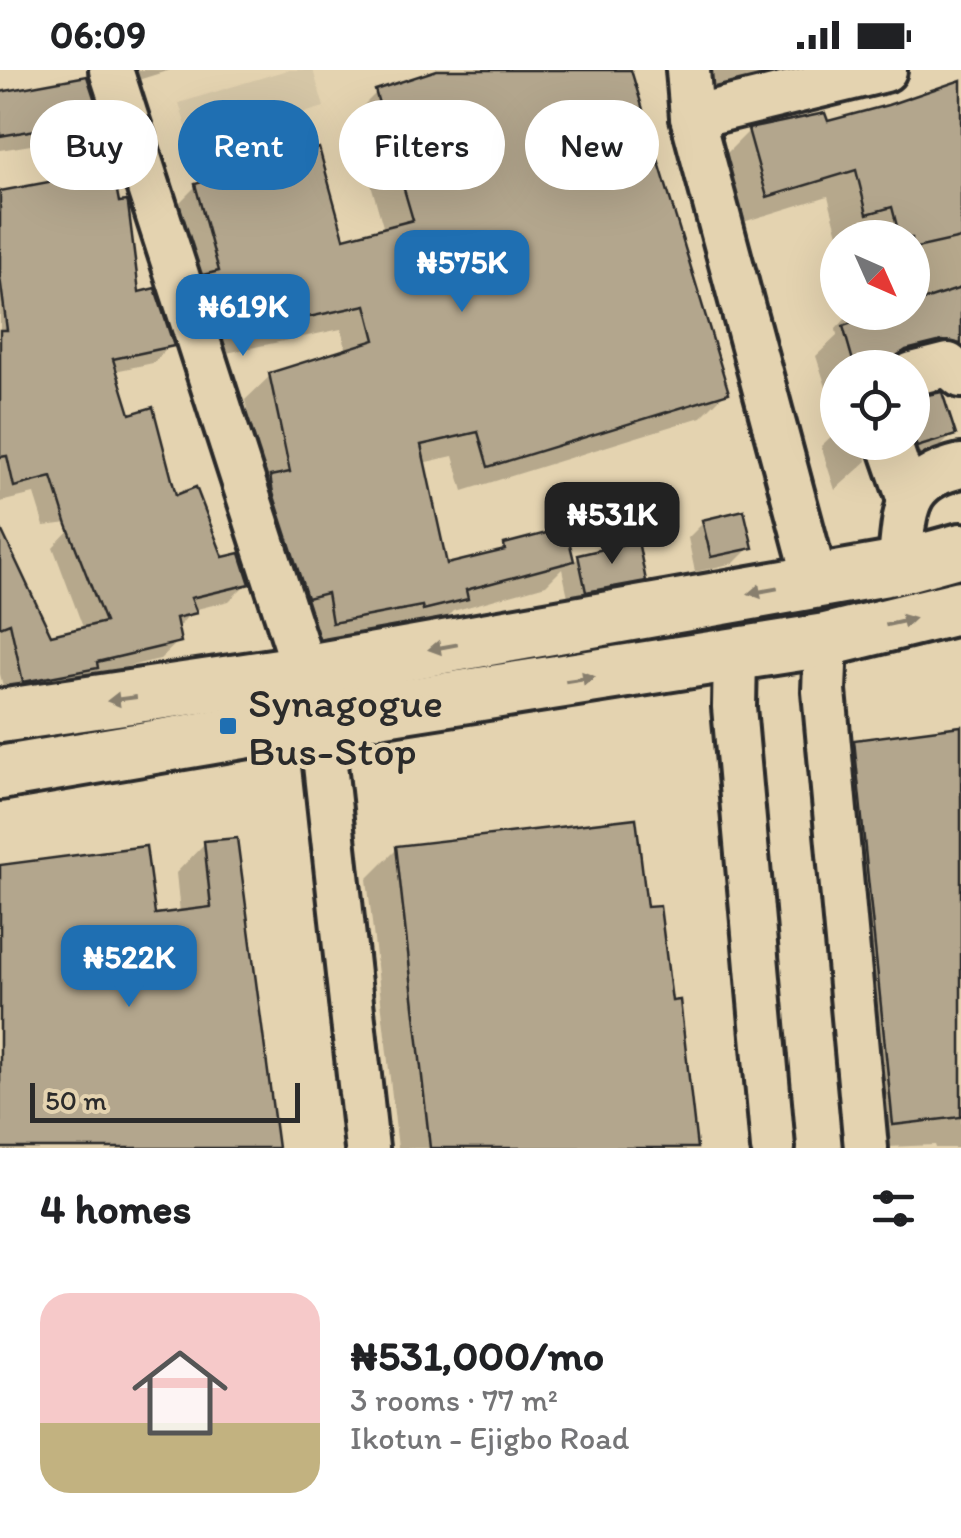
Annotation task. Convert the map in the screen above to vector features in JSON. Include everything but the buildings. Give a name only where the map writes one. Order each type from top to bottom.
[{"type":"main road","points":[[0,773],[314,695],[934,558],[958,608],[826,640],[735,655],[314,695],[1,714]]},
{"type":"street","points":[[110,70],[314,695],[367,1148]]},
{"type":"street","points":[[688,70],[692,117],[816,582]]},
{"type":"street","points":[[692,117],[885,70]]},
{"type":"street","points":[[930,370],[948,366],[961,376]]},
{"type":"street","points":[[895,460],[934,558]]},
{"type":"street","points":[[908,497],[938,471],[961,466]]},
{"type":"street","points":[[826,640],[824,691],[866,1148]]},
{"type":"street","points":[[735,655],[734,707],[773,1148]]},
{"type":"shaded area","points":[[287,70],[313,70],[324,107],[319,108],[319,100],[189,100]]},
{"type":"place","name":"Synagogue Bus-Stop","points":[[228,726]]}]
